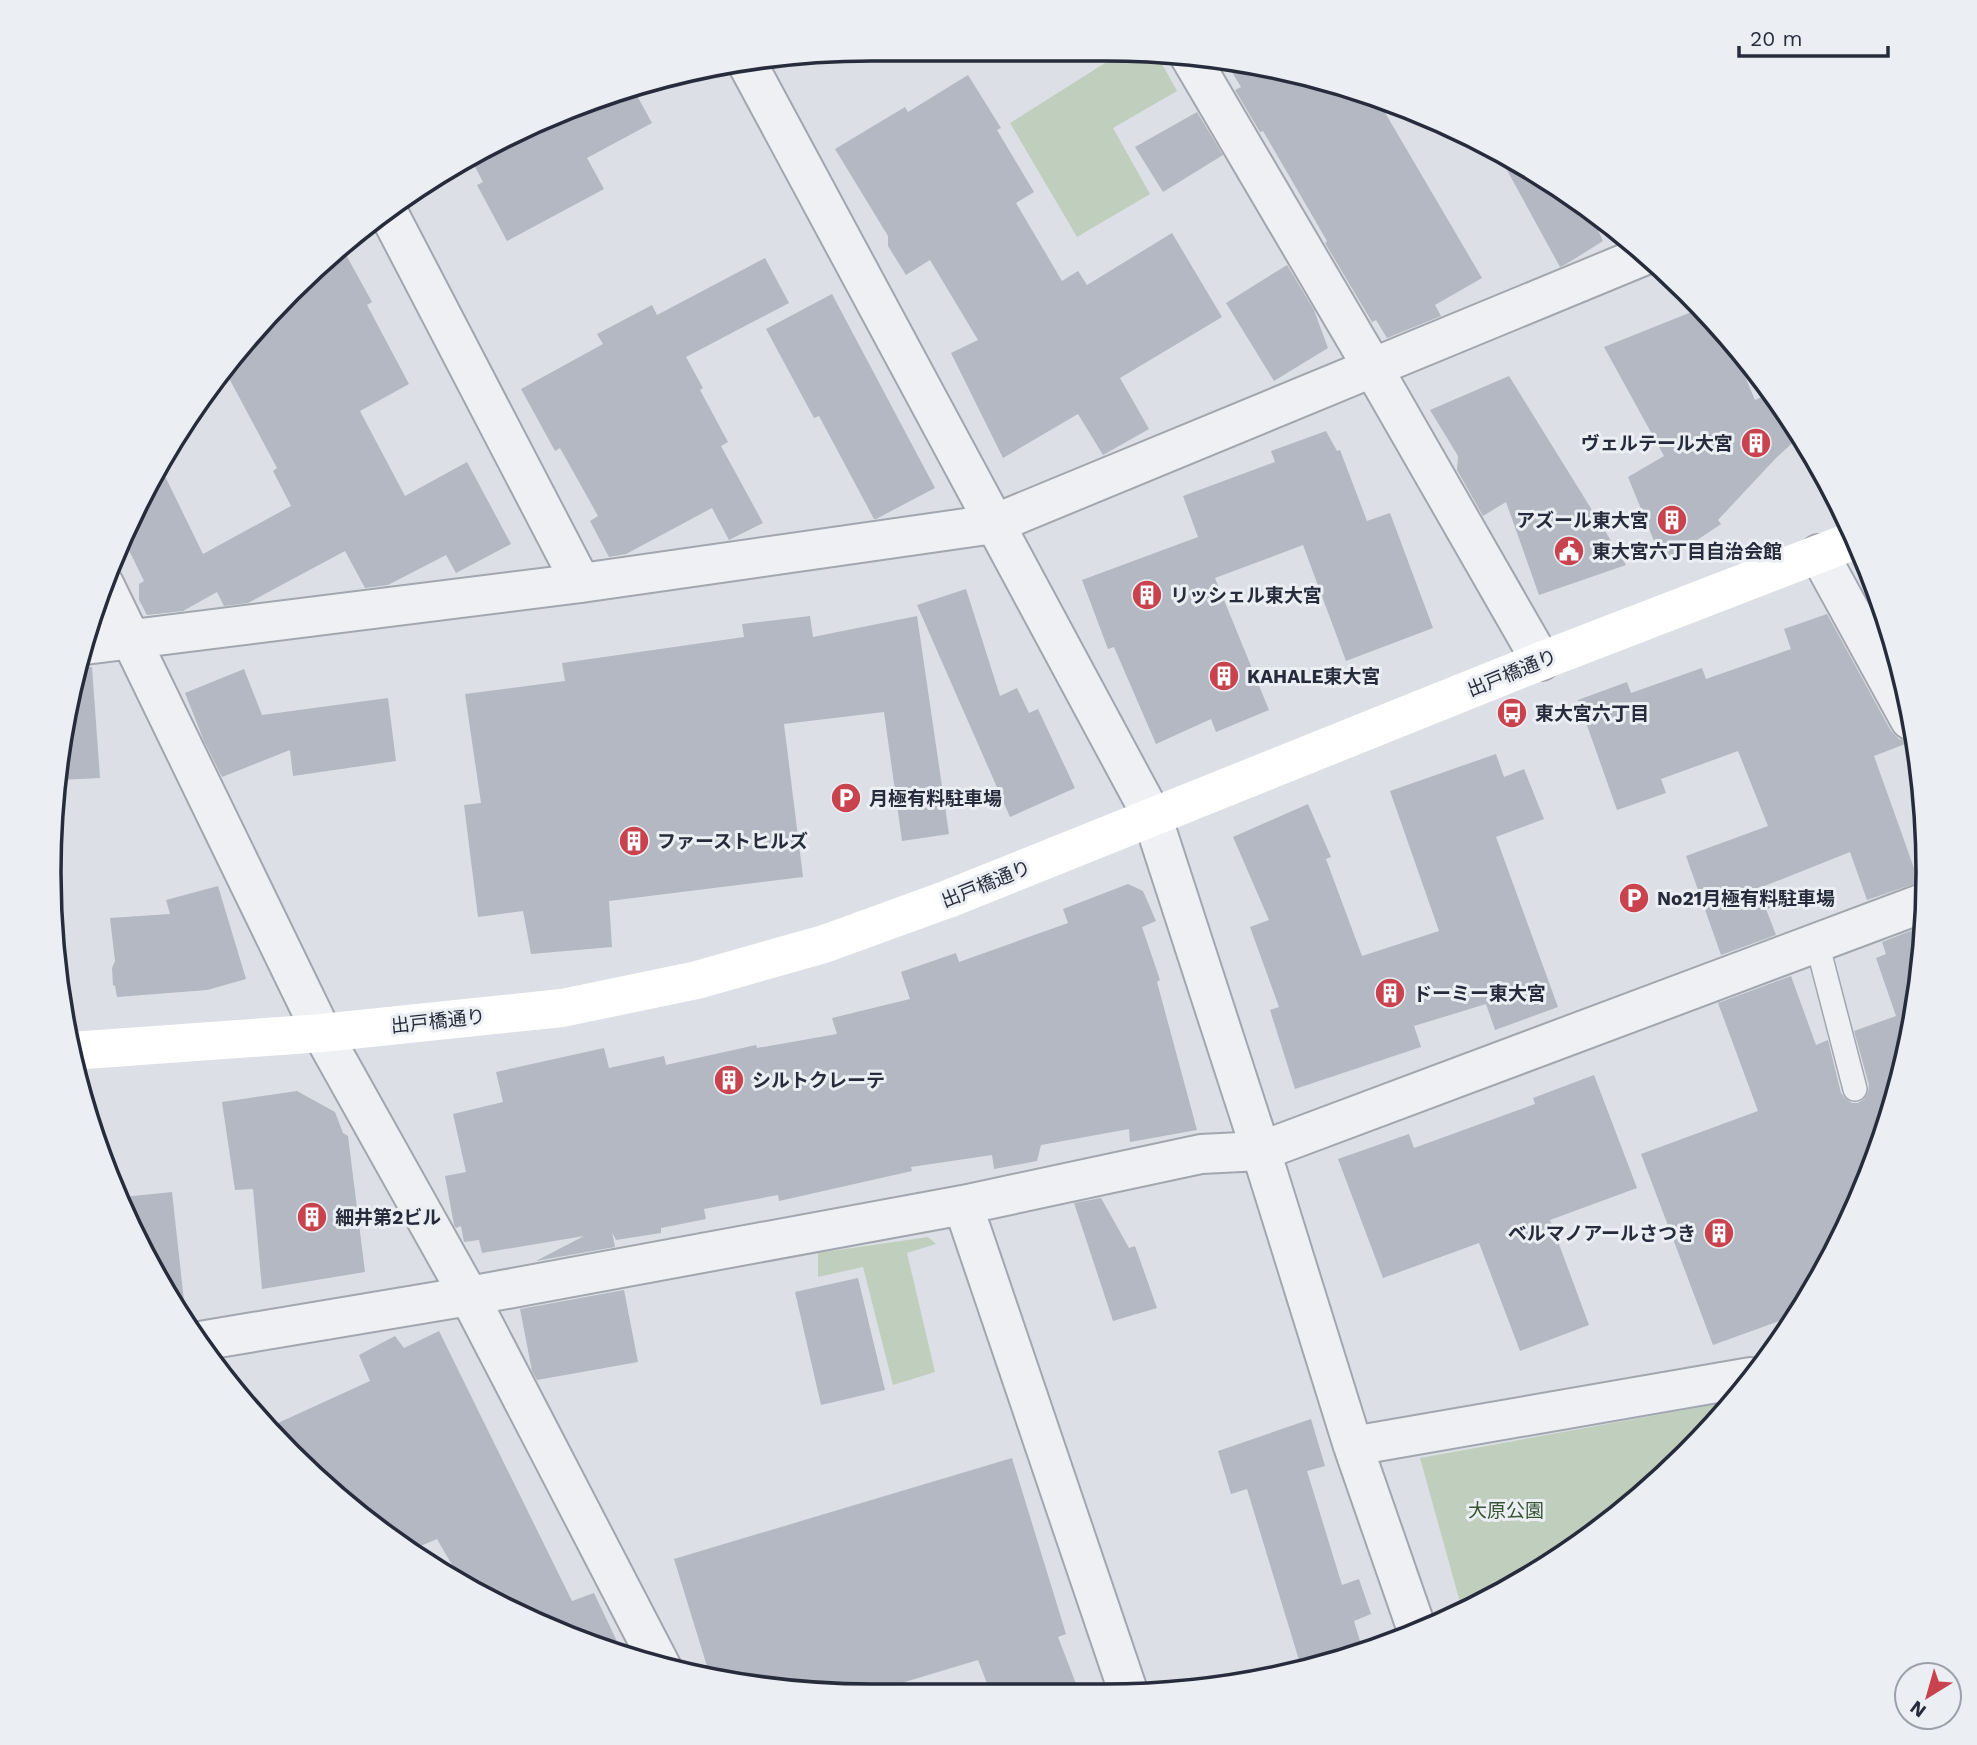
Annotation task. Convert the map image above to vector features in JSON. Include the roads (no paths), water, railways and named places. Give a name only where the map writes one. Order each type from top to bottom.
[{"type":"street","points":[[1196,67],[1541,661]]},
{"type":"street","points":[[750,71],[1152,816],[1353,1446],[1415,1622]]},
{"type":"street","points":[[392,220],[582,583]]},
{"type":"street","points":[[95,644],[582,583],[994,524],[1635,259]]},
{"type":"street","name":"出戸橋通り","points":[[82,1050],[322,1033],[562,1008],[697,980],[824,944],[948,899],[1541,661],[1846,544]]},
{"type":"street","points":[[1819,554],[1895,693]]},
{"type":"street","points":[[110,597],[322,1033],[469,1296],[654,1653]]},
{"type":"street","points":[[210,1339],[469,1296],[963,1205],[1200,1154],[1261,1151],[1915,906]]},
{"type":"street","points":[[963,1205],[1125,1683]]},
{"type":"street","points":[[1353,1446],[1737,1379]]},
{"type":"lane","points":[[1817,943],[1855,1089]]},
{"type":"place","name":"ヴェルテール大宮","points":[[1756,443]]},
{"type":"place","name":"アズール東大宮","points":[[1672,520]]},
{"type":"place","name":"東大宮六丁目自治会館","points":[[1569,551]]},
{"type":"place","name":"リッシェル東大宮","points":[[1147,595]]},
{"type":"place","name":"KAHALE東大宮","points":[[1224,676]]},
{"type":"place","name":"東大宮六丁目","points":[[1512,713]]},
{"type":"place","name":"月極有料駐車場","points":[[846,798]]},
{"type":"place","name":"ファーストヒルズ","points":[[634,841]]},
{"type":"place","name":"No21月極有料駐車場","points":[[1634,898]]},
{"type":"place","name":"ドーミー東大宮","points":[[1390,993]]},
{"type":"place","name":"シルトクレーテ","points":[[729,1080]]},
{"type":"place","name":"細井第2ビル","points":[[312,1217]]},
{"type":"place","name":"ベルマノアールさつき","points":[[1719,1233]]},
{"type":"park label","name":"大原公園","points":[[1506,1510]]}]
